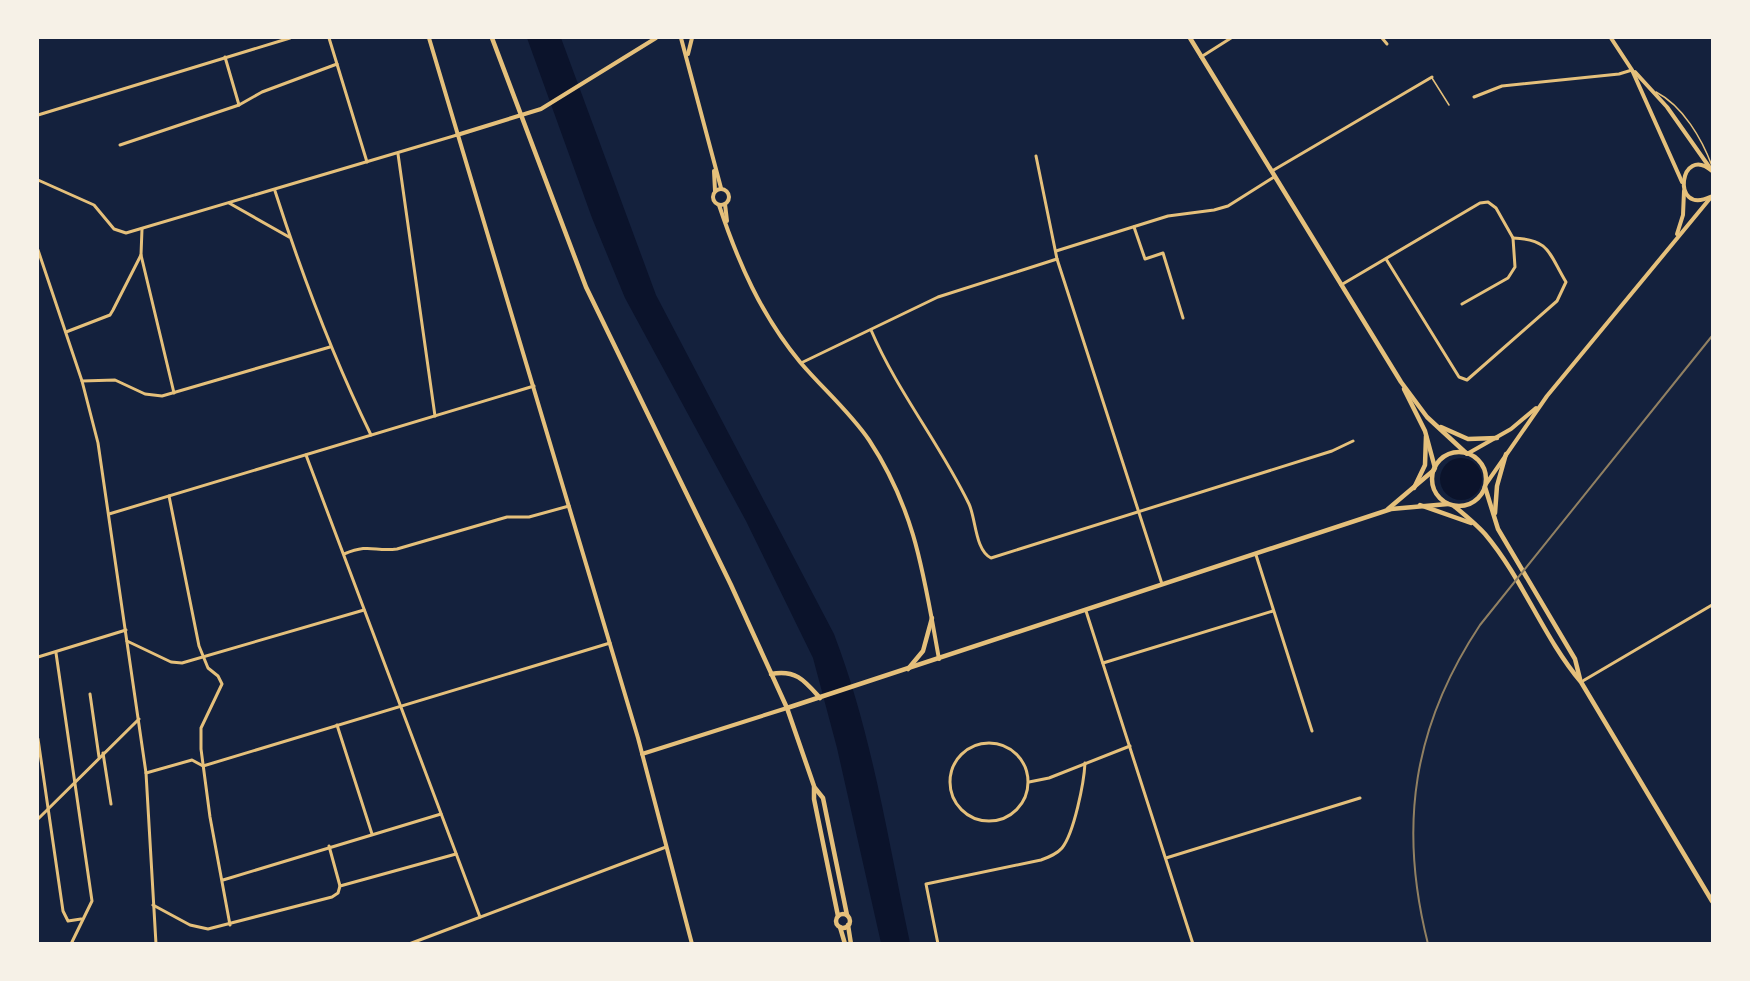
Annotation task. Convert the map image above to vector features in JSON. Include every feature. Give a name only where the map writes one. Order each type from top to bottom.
[{"type":"main road","points":[[492,38],[586,287],[691,499],[787,708],[814,786],[823,798],[851,944]]},
{"type":"main road","points":[[787,708],[1391,509],[1420,505],[1470,504],[1481,494],[1486,476],[1480,462],[1466,454],[1434,423],[1401,381],[1272,175],[1190,38]]},
{"type":"main road","points":[[1401,381],[1425,431],[1435,469],[1434,490],[1477,526],[1498,552],[1566,664],[1581,682],[1713,901]]},
{"type":"main road","points":[[1434,423],[1468,439],[1497,438]]},
{"type":"main road","points":[[1414,488],[1425,465],[1425,431]]},
{"type":"main road","points":[[1381,513],[1414,488],[1448,455],[1466,454]]},
{"type":"main road","points":[[1494,519],[1497,486],[1506,454]]},
{"type":"main road","points":[[1485,485],[1494,519],[1503,538],[1575,659],[1581,682]]},
{"type":"main road","points":[[1420,505],[1477,526]]},
{"type":"main road","points":[[908,669],[923,651],[932,618]]},
{"type":"main road","points":[[771,674],[782,672],[800,676],[820,698]]},
{"type":"main road","points":[[814,786],[814,800],[838,916],[837,922],[845,944]]},
{"type":"main road","points":[[838,916],[847,915]]},
{"type":"main road","points":[[840,927],[848,924]]},
{"type":"street","points":[[38,115],[290,38]]},
{"type":"street","points":[[329,38],[367,162]]},
{"type":"street","points":[[429,38],[642,754],[692,944]]},
{"type":"street","points":[[646,44],[649,38]]},
{"type":"street","points":[[38,180],[94,205],[119,232],[142,229],[550,105],[656,38]]},
{"type":"street","points":[[681,38],[688,58],[714,168],[721,188],[729,194],[722,204]]},
{"type":"street","points":[[688,58],[692,38]]},
{"type":"street","points":[[1201,57],[1232,38]]},
{"type":"street","points":[[1382,38],[1386,44]]},
{"type":"street","points":[[1611,38],[1632,70],[1682,182],[1683,215],[1676,237]]},
{"type":"street","points":[[225,57],[239,105]]},
{"type":"street","points":[[120,145],[239,105],[250,97],[337,64]]},
{"type":"street","points":[[1632,70],[1652,90],[1712,168]]},
{"type":"street","points":[[1474,97],[1502,86],[1618,74],[1632,70]]},
{"type":"street","points":[[1056,251],[1168,216],[1203,212],[1228,206],[1272,175],[1432,77]]},
{"type":"street","points":[[398,153],[435,416]]},
{"type":"street","points":[[1035,156],[1058,259],[1163,586]]},
{"type":"street","points":[[1682,182],[1692,167],[1698,165],[1712,168]]},
{"type":"street","points":[[714,168],[713,198],[722,204],[740,262],[759,302],[778,334],[801,363],[856,423],[889,476],[917,543],[939,659]]},
{"type":"street","points":[[715,191],[721,188]]},
{"type":"street","points":[[275,190],[330,347],[371,435]]},
{"type":"street","points":[[1684,190],[1696,200],[1712,196]]},
{"type":"street","points":[[1485,485],[1541,404],[1712,196]]},
{"type":"street","points":[[228,202],[290,238]]},
{"type":"street","points":[[1341,285],[1485,202],[1491,203],[1513,238],[1515,267],[1512,273],[1462,304]]},
{"type":"street","points":[[1134,227],[1145,259],[1163,253],[1183,318]]},
{"type":"street","points":[[142,229],[141,255],[174,393]]},
{"type":"street","points":[[1386,259],[1459,377],[1467,380],[1557,301],[1566,282],[1544,245],[1535,239],[1513,238]]},
{"type":"street","points":[[38,249],[82,381],[98,443],[146,773],[156,944]]},
{"type":"street","points":[[66,332],[110,315],[141,255]]},
{"type":"street","points":[[801,363],[955,291],[1058,259]]},
{"type":"street","points":[[871,330],[884,360],[952,472],[970,507],[983,551],[991,558],[1332,451],[1353,441]]},
{"type":"street","points":[[82,381],[115,380],[152,396],[174,393],[330,347]]},
{"type":"street","points":[[109,514],[534,386]]},
{"type":"street","points":[[1466,454],[1497,438],[1541,404]]},
{"type":"street","points":[[306,455],[480,917]]},
{"type":"street","points":[[169,496],[204,658],[208,668],[218,676],[222,684],[201,728],[203,766],[230,925]]},
{"type":"street","points":[[344,554],[368,546],[386,550],[397,549],[507,517],[529,517],[569,506]]},
{"type":"street","points":[[1256,555],[1312,731]]},
{"type":"street","points":[[1581,682],[1713,605]]},
{"type":"street","points":[[127,641],[176,663],[204,658],[364,610]]},
{"type":"street","points":[[1086,611],[1193,944]]},
{"type":"street","points":[[1103,663],[1274,611]]},
{"type":"street","points":[[38,657],[126,630]]},
{"type":"street","points":[[146,773],[192,760],[203,766],[610,644]]},
{"type":"street","points":[[56,653],[92,901],[86,915],[81,919],[71,944]]},
{"type":"street","points":[[90,694],[99,757]]},
{"type":"street","points":[[642,754],[787,708]]},
{"type":"street","points":[[38,819],[139,719]]},
{"type":"street","points":[[337,725],[372,834]]},
{"type":"street","points":[[38,740],[65,918],[68,921],[81,919]]},
{"type":"street","points":[[992,742],[1004,745],[1020,757],[1026,768],[1029,782],[1024,800],[1017,810],[1000,820],[987,821],[974,818],[959,806],[950,782],[954,764],[962,753],[973,746],[992,742]]},
{"type":"street","points":[[1029,782],[1049,778],[1130,746]]},
{"type":"street","points":[[103,753],[111,804]]},
{"type":"street","points":[[938,944],[926,884],[1041,860],[1062,849],[1070,832],[1085,763]]},
{"type":"street","points":[[1166,858],[1360,798]]},
{"type":"street","points":[[223,880],[329,846],[441,814]]},
{"type":"street","points":[[153,905],[198,928],[208,929],[332,897],[338,893],[340,886],[329,846]]},
{"type":"street","points":[[409,944],[667,847]]},
{"type":"street","points":[[340,886],[456,854]]},
{"type":"lane","points":[[1432,77],[1449,105]]},
{"type":"lane","points":[[1652,90],[1673,102],[1705,146],[1712,168]]},
{"type":"water","points":[[527,38],[561,38],[656,295],[834,634],[869,748],[910,943],[881,943],[837,748],[813,658],[746,521],[625,298],[592,218]]},
{"type":"water","points":[[1461,458],[1476,464],[1482,479],[1476,494],[1461,500],[1446,494],[1440,479],[1446,464]]},
{"type":"railway","points":[[1428,944],[1419,901],[1414,859],[1414,818],[1418,778],[1426,739],[1439,701],[1457,663],[1480,625],[1712,336]]}]
